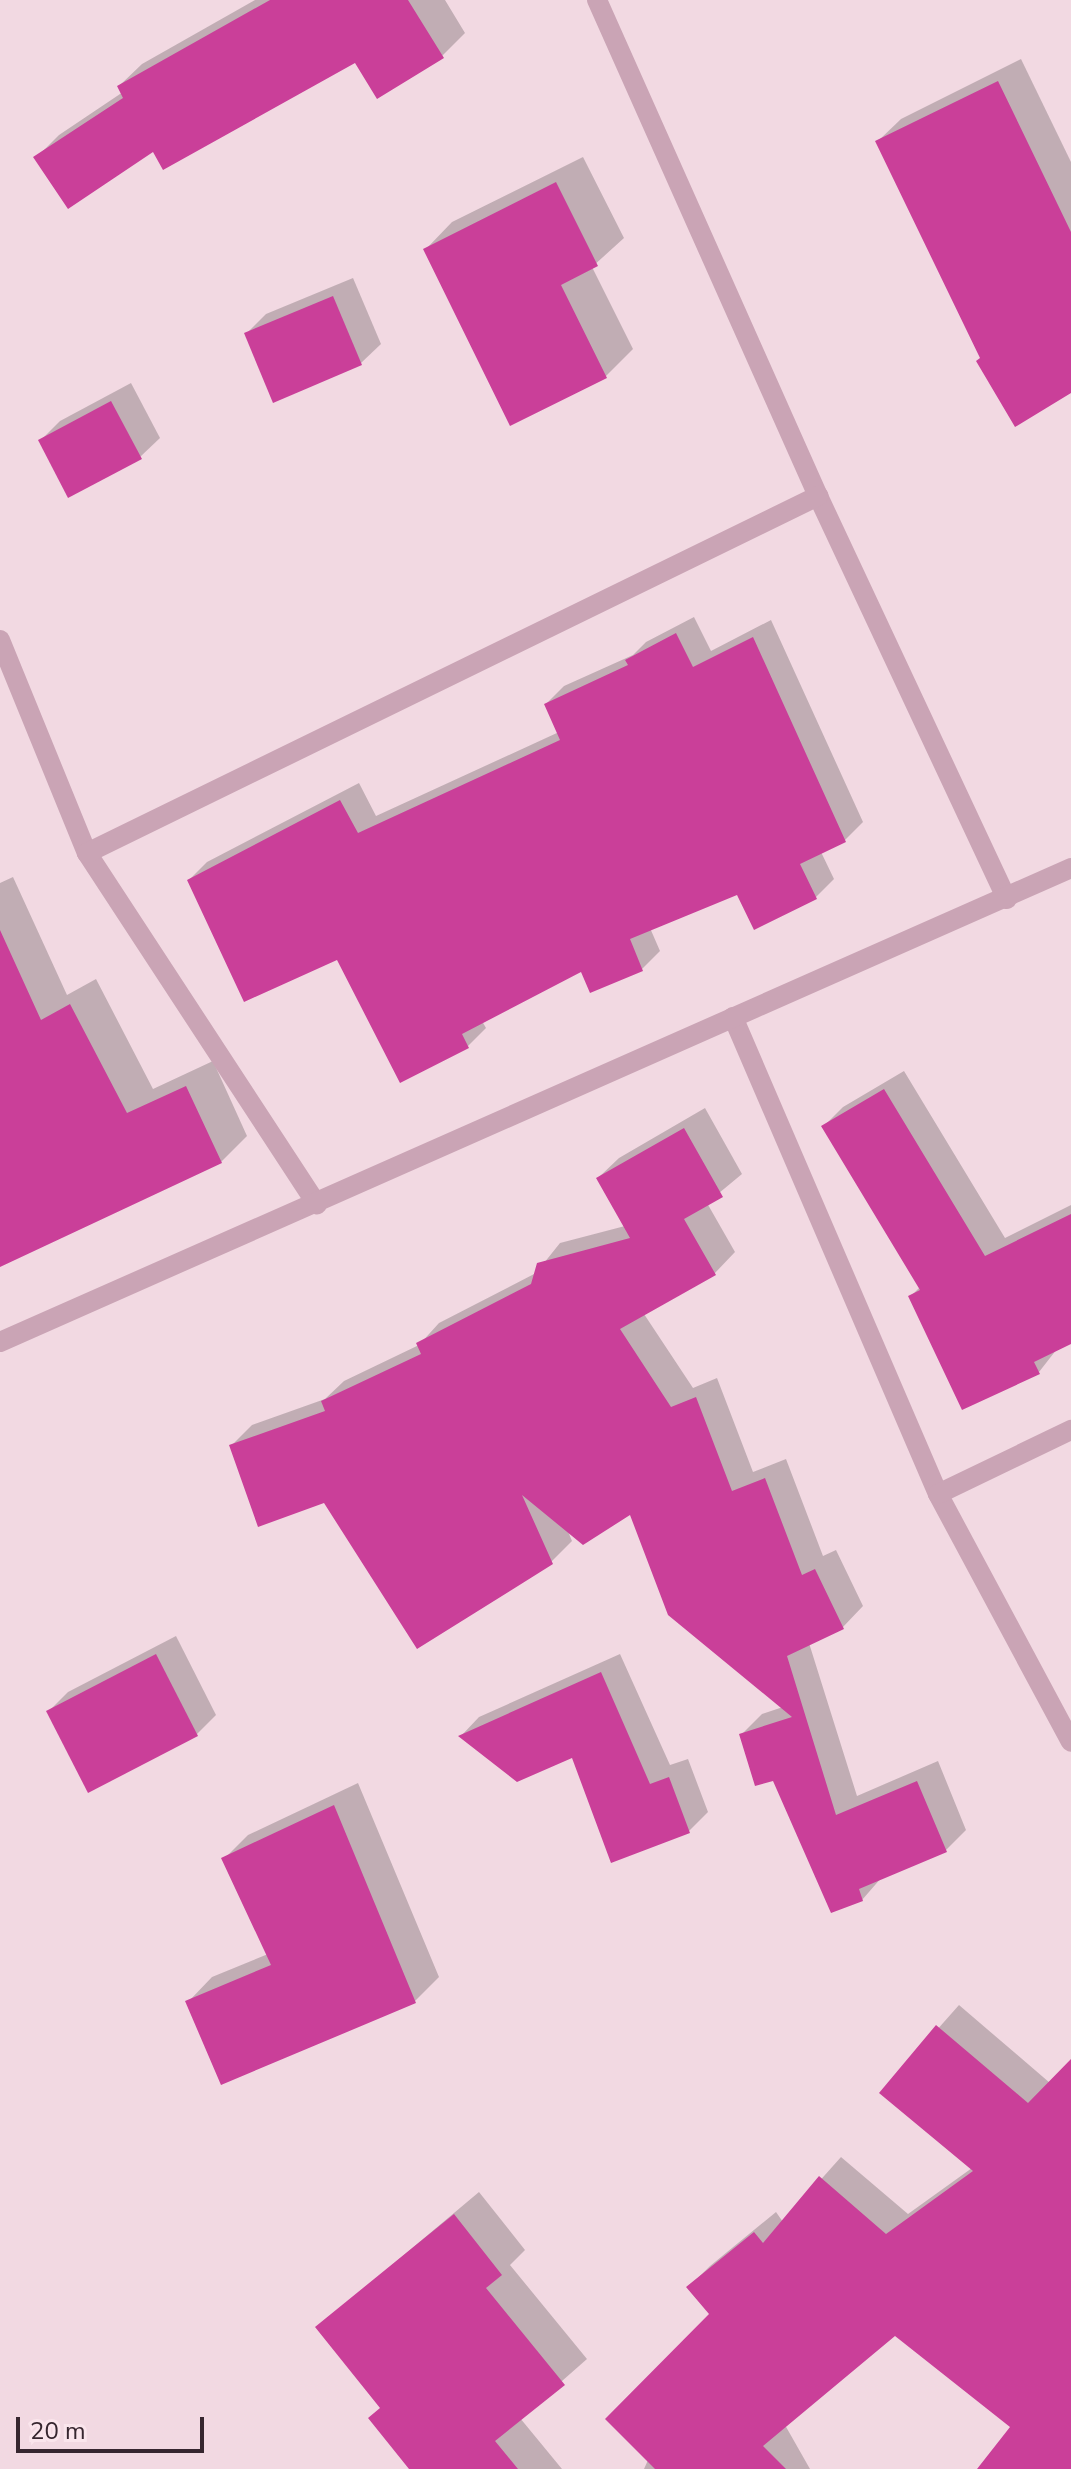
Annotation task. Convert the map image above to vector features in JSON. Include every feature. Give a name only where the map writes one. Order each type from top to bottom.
[{"type":"street","points":[[597,0],[818,496],[1007,899]]},
{"type":"street","points":[[87,853],[818,496]]},
{"type":"street","points":[[0,640],[87,853],[317,1204]]},
{"type":"street","points":[[0,1342],[1007,899],[1071,868]]},
{"type":"street","points":[[733,1017],[938,1494],[1071,1742]]},
{"type":"street","points":[[938,1494],[1071,1430]]},
{"type":"building","points":[[270,0],[408,0],[444,58],[377,99],[355,63],[163,170],[153,152],[68,209],[33,157],[123,98],[117,86]]},
{"type":"building","points":[[998,81],[1071,232],[1071,393],[1015,427],[976,361],[980,358],[875,141]]},
{"type":"building","points":[[556,182],[598,266],[561,285],[607,378],[510,426],[423,249]]},
{"type":"building","points":[[333,296],[362,365],[273,403],[244,333]]},
{"type":"building","points":[[111,401],[142,459],[68,498],[38,440]]},
{"type":"building","points":[[676,633],[693,667],[753,637],[846,842],[800,864],[817,899],[754,930],[737,895],[630,939],[643,971],[590,993],[581,972],[462,1034],[469,1048],[400,1083],[337,960],[244,1002],[187,880],[340,800],[358,833],[560,740],[544,704],[628,665],[625,660]]},
{"type":"building","points":[[0,930],[41,1020],[70,1004],[127,1113],[186,1086],[222,1163],[0,1267]]},
{"type":"building","points":[[884,1089],[985,1256],[1071,1214],[1071,1344],[1034,1362],[1040,1374],[962,1410],[908,1296],[920,1290],[821,1126]]},
{"type":"building","points":[[684,1128],[723,1197],[684,1219],[716,1275],[620,1329],[671,1407],[696,1397],[732,1491],[765,1478],[802,1575],[815,1569],[844,1629],[787,1656],[836,1815],[917,1781],[947,1852],[859,1889],[863,1901],[831,1913],[773,1781],[755,1786],[739,1734],[792,1717],[668,1615],[630,1515],[583,1545],[522,1495],[553,1564],[417,1649],[324,1503],[258,1527],[229,1445],[325,1411],[321,1401],[421,1354],[416,1343],[531,1284],[537,1263],[630,1238],[596,1178]]},
{"type":"building","points":[[156,1654],[198,1736],[88,1793],[46,1711]]},
{"type":"building","points":[[601,1672],[650,1784],[669,1777],[690,1833],[611,1863],[572,1758],[517,1782],[458,1736]]},
{"type":"building","points":[[334,1805],[416,2003],[221,2085],[185,2001],[271,1965],[221,1858]]},
{"type":"building","points":[[936,2025],[1028,2103],[1071,2059],[1071,2469],[977,2469],[1010,2427],[895,2336],[763,2446],[786,2469],[655,2469],[605,2419],[709,2314],[686,2287],[754,2232],[763,2243],[819,2176],[886,2234],[973,2171],[879,2093]]},
{"type":"building","points":[[454,2214],[502,2275],[486,2288],[565,2385],[495,2441],[518,2469],[409,2469],[368,2418],[380,2408],[315,2327]]}]
